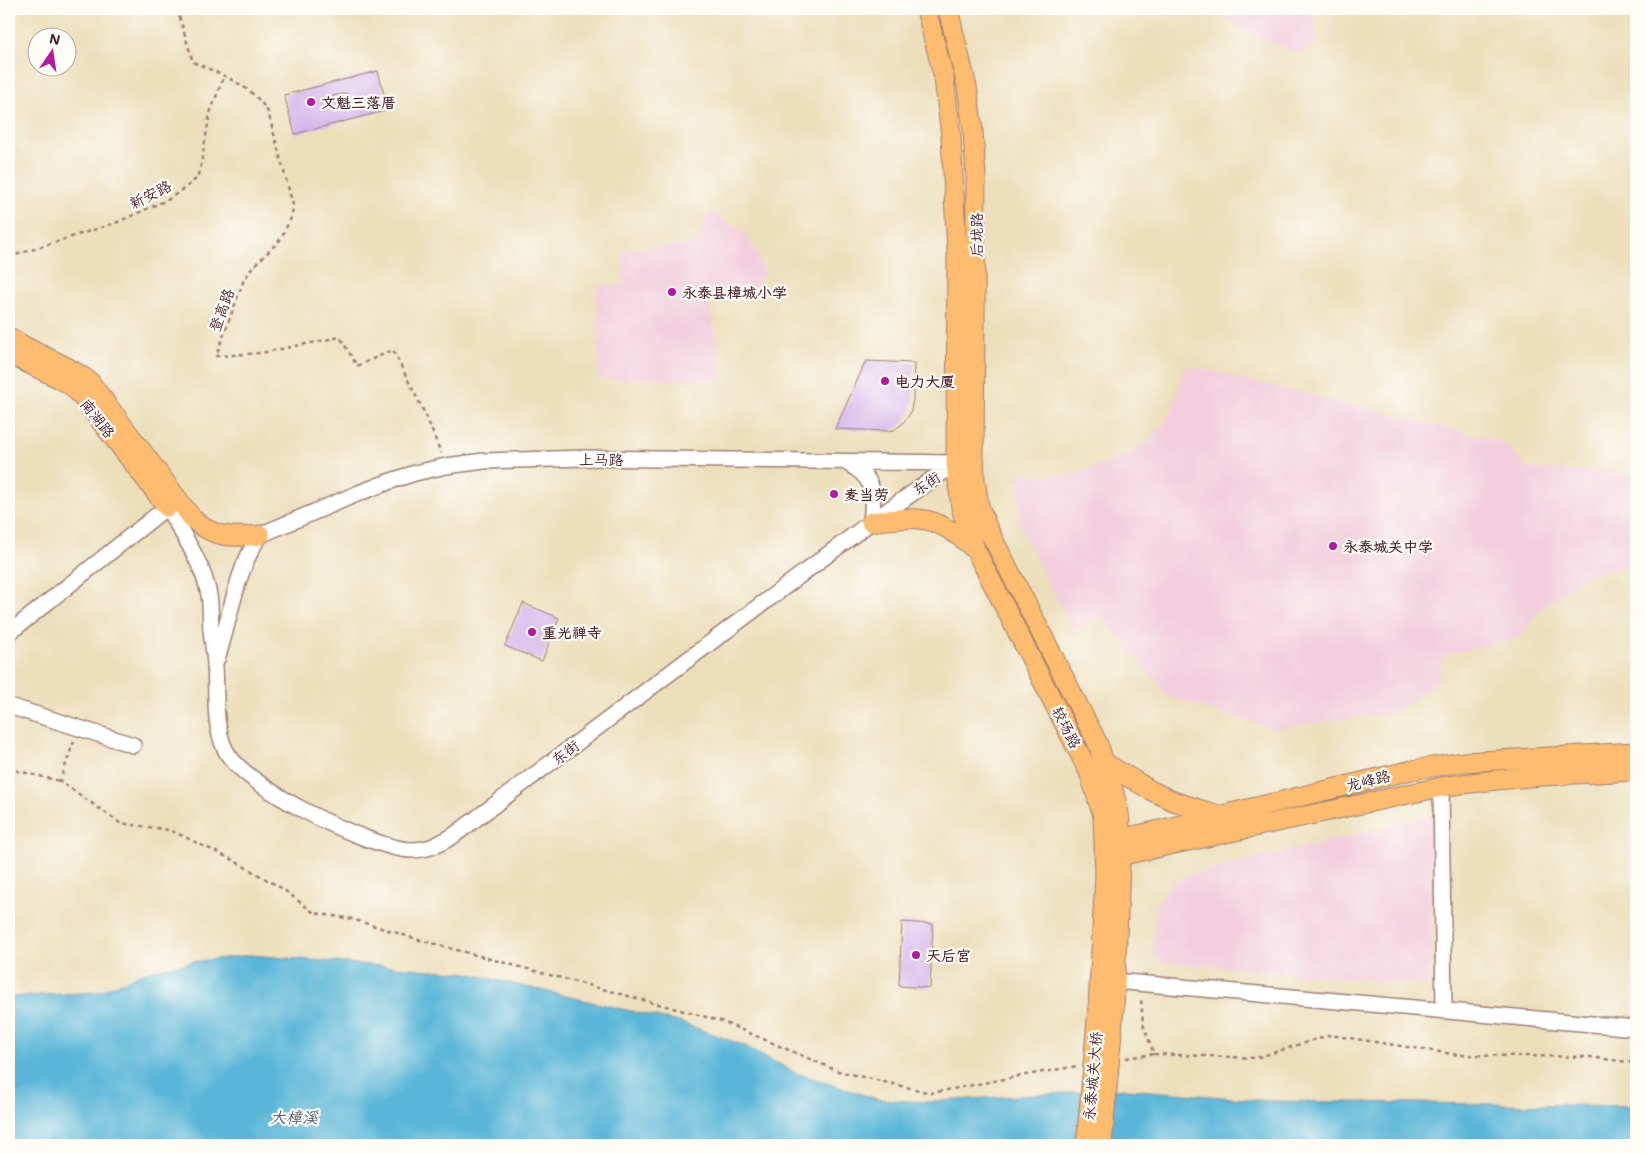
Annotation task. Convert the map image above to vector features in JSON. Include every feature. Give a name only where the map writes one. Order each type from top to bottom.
[{"type":"main road","name":"后垅路","points":[[926,9],[944,78],[951,136],[957,252],[956,463]]},
{"type":"main road","name":"后垅路","points":[[948,9],[967,87],[976,176],[975,464]]},
{"type":"main road","points":[[9,337],[62,364],[90,382],[199,525],[210,532],[224,535],[260,535]]},
{"type":"main road","name":"南湖路","points":[[9,354],[72,386],[167,507]]},
{"type":"main road","points":[[956,463],[975,464]]},
{"type":"main road","name":"较场路","points":[[956,463],[961,508],[976,550],[1089,772],[1113,848]]},
{"type":"main road","name":"较场路","points":[[975,464],[975,480],[979,506],[988,529],[1098,744],[1119,813],[1113,848],[1106,1008]]},
{"type":"main road","points":[[871,522],[917,518],[931,520],[961,537],[976,550]]},
{"type":"main road","name":"龙峰路","points":[[1113,848],[1219,816],[1386,776],[1437,766],[1463,762],[1636,752]]},
{"type":"main road","points":[[1105,763],[1152,791],[1173,801],[1219,816]]},
{"type":"main road","name":"龙峰路","points":[[1113,848],[1488,780],[1636,771]]},
{"type":"main road","name":"永泰城关大桥","points":[[1086,1145],[1106,1008]]},
{"type":"main road","name":"永泰城关大桥","points":[[1102,1145],[1106,1008]]},
{"type":"street","name":"上马路","points":[[260,535],[366,490],[415,473],[446,466],[484,461],[586,458],[956,463]]},
{"type":"street","points":[[846,463],[860,470],[867,477],[872,489],[871,522]]},
{"type":"street","name":"东街","points":[[167,507],[203,573],[209,596],[218,732],[225,750],[234,764],[256,782],[316,816],[384,845],[412,850],[433,847],[454,836],[871,522],[956,463]]},
{"type":"street","points":[[9,632],[167,507]]},
{"type":"street","points":[[215,665],[234,594],[250,550],[260,535]]},
{"type":"street","points":[[9,706],[133,745]]},
{"type":"street","points":[[1441,787],[1444,1010]]},
{"type":"street","points":[[1108,981],[1636,1028]]},
{"type":"path","name":"登高路","points":[[177,9],[193,62],[238,83],[257,97],[268,112],[293,205],[292,216],[280,240],[250,269],[216,356],[261,353],[340,337],[357,366],[393,350],[426,416],[446,466]]},
{"type":"path","name":"新安路","points":[[9,257],[118,222],[162,202],[189,185],[196,179],[200,170],[210,113],[224,76]]},
{"type":"path","points":[[60,781],[79,728]]},
{"type":"path","points":[[9,767],[14,770],[60,781],[120,823],[170,830],[231,859],[283,889],[314,914],[352,919],[420,940],[721,1021],[838,1071],[932,1093],[1087,1065]]},
{"type":"path","points":[[1140,984],[1144,1024],[1154,1054]]},
{"type":"path","points":[[1126,1058],[1154,1054],[1256,1058],[1330,1035],[1458,1055],[1590,1057],[1636,1062]]},
{"type":"shaded area","points":[[1215,9],[1316,9],[1315,46],[1299,54],[1248,33]]},
{"type":"shaded area","name":"永泰县樟城小学","points":[[709,211],[747,235],[766,274],[743,298],[710,304],[723,381],[599,379],[596,286],[624,285],[622,250],[696,244]]},
{"type":"shaded area","name":"永泰城关中学","points":[[1185,365],[1501,441],[1528,468],[1636,475],[1636,565],[1587,575],[1536,613],[1520,638],[1445,655],[1438,681],[1397,711],[1275,729],[1168,697],[1102,616],[1073,631],[1020,527],[1018,474],[1049,476],[1071,474],[1123,457],[1146,442],[1162,426],[1172,410]]},
{"type":"shaded area","points":[[1434,815],[1430,986],[1161,962],[1155,958],[1152,950],[1155,908],[1166,889],[1175,881],[1190,875]]},
{"type":"water","name":"大樟溪","points":[[250,955],[467,973],[682,1023],[743,1045],[796,1073],[877,1099],[925,1102],[1127,1089],[1268,1101],[1636,1106],[1636,1145],[9,1145],[9,997],[98,992],[145,972],[191,962]]},
{"type":"building","name":"文魁三落厝","points":[[378,71],[388,110],[295,134],[284,95]],"holes":[[[347,93],[351,108],[338,112],[333,96]]]},
{"type":"building","name":"电力大厦","points":[[866,361],[914,363],[913,400],[910,414],[894,430],[835,429]]},
{"type":"building","name":"重光禅寺","points":[[523,603],[559,618],[542,661],[505,646]]},
{"type":"building","name":"天后宫","points":[[902,922],[933,924],[930,988],[899,986]]},
{"type":"place","name":"文魁三落厝","points":[[311,102]]},
{"type":"place","name":"永泰县樟城小学","points":[[672,292]]},
{"type":"place","name":"电力大厦","points":[[885,381]]},
{"type":"place","name":"麦当劳","points":[[834,494]]},
{"type":"place","name":"永泰城关中学","points":[[1333,546]]},
{"type":"place","name":"重光禅寺","points":[[532,632]]},
{"type":"place","name":"天后宫","points":[[916,955]]}]
